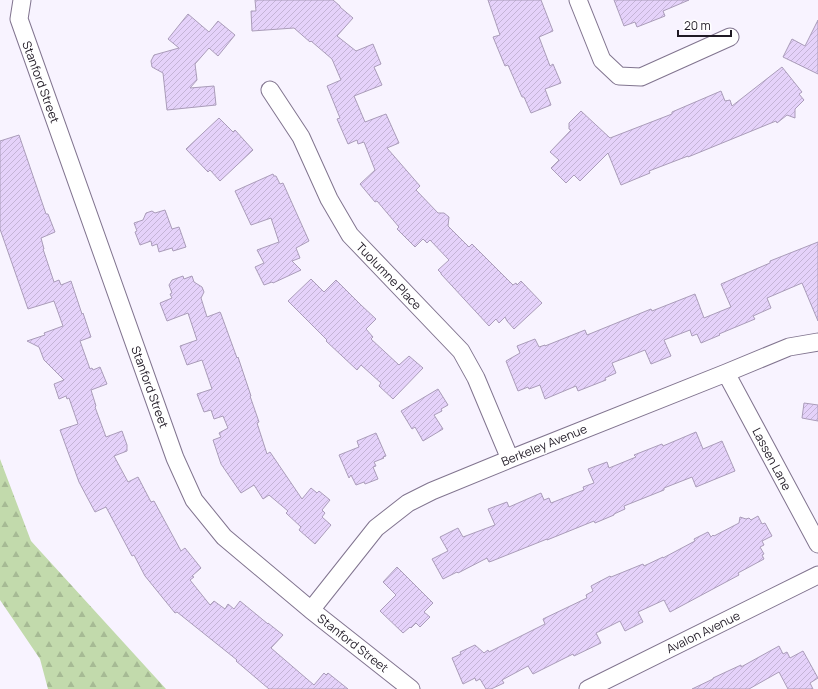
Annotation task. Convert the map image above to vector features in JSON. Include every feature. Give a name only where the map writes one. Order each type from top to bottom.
[{"type":"street","name":"Stanford Street","points":[[22,0],[19,20],[175,458],[194,500],[224,537],[311,610],[411,689]]},
{"type":"street","points":[[578,0],[602,60],[619,76],[641,76],[730,37]]},
{"type":"street","name":"Tuolumne Place","points":[[270,90],[301,137],[329,199],[350,235],[462,351],[476,378],[510,459]]},
{"type":"street","name":"Berkeley Avenue","points":[[311,610],[376,528],[408,503],[432,491],[510,459],[789,347],[818,342]]},
{"type":"street","name":"Lassen Lane","points":[[726,373],[818,544]]},
{"type":"street","name":"Avalon Avenue","points":[[588,689],[818,576]]},
{"type":"green space","points":[[0,459],[31,541],[166,689],[48,689],[40,659],[0,600]]},
{"type":"building","points":[[255,0],[333,0],[353,18],[337,36],[356,51],[373,44],[381,64],[374,67],[382,85],[354,96],[365,122],[386,114],[399,143],[387,148],[420,186],[416,190],[438,213],[444,213],[449,217],[448,226],[469,247],[472,244],[513,285],[516,283],[517,285],[521,281],[542,303],[514,329],[505,317],[499,323],[496,319],[489,326],[438,270],[449,260],[430,240],[427,243],[423,239],[415,247],[397,229],[399,227],[360,184],[375,170],[364,142],[358,144],[357,140],[348,144],[337,119],[340,118],[327,86],[341,80],[332,59],[294,28],[252,31],[251,11],[256,11]]},
{"type":"building","points":[[488,0],[541,0],[553,31],[539,37],[550,66],[553,64],[561,83],[545,89],[551,105],[531,113],[524,97],[522,97],[508,65],[505,66],[493,37],[500,35]]},
{"type":"building","points":[[614,0],[689,0],[663,11],[665,16],[637,27],[635,22],[624,26]]},
{"type":"building","points":[[188,14],[209,32],[218,21],[235,35],[218,56],[209,48],[195,64],[197,80],[190,88],[214,86],[216,105],[167,110],[163,73],[152,67],[151,61],[154,55],[179,48],[168,39]]},
{"type":"building","points":[[818,20],[818,74],[783,57],[792,39],[805,46]]},
{"type":"building","points":[[782,67],[802,92],[799,94],[804,100],[795,109],[795,118],[787,115],[777,123],[776,121],[688,157],[649,171],[650,173],[621,185],[608,153],[580,181],[574,175],[566,183],[551,168],[559,160],[550,152],[571,130],[569,129],[569,123],[581,111],[610,138],[672,114],[672,112],[721,91],[725,101],[730,100],[732,106]]},
{"type":"building","points":[[219,118],[233,132],[235,130],[253,150],[220,181],[210,170],[208,172],[186,149]]},
{"type":"building","points":[[19,135],[46,214],[48,214],[55,232],[41,238],[43,249],[54,282],[59,280],[61,285],[71,281],[82,314],[83,313],[91,337],[80,341],[90,369],[92,368],[93,370],[100,367],[107,384],[91,390],[96,406],[95,407],[106,437],[122,431],[127,445],[127,451],[114,456],[128,482],[138,477],[151,502],[154,501],[181,551],[185,548],[201,568],[192,576],[194,577],[190,580],[210,605],[214,601],[225,609],[228,604],[234,609],[240,601],[283,635],[271,648],[314,685],[324,673],[326,675],[328,673],[348,689],[269,689],[236,661],[237,660],[177,612],[175,613],[145,576],[134,555],[132,556],[106,507],[95,512],[79,482],[60,430],[78,424],[69,398],[67,399],[66,396],[59,399],[54,384],[64,380],[44,360],[39,347],[27,341],[45,335],[44,333],[63,326],[54,301],[28,309],[0,229],[0,141]]},
{"type":"building","points":[[273,174],[276,176],[280,184],[283,183],[309,241],[296,248],[300,258],[292,261],[301,270],[273,283],[264,285],[255,267],[264,263],[257,250],[279,242],[271,218],[251,225],[235,191]]},
{"type":"building","points":[[165,210],[172,229],[179,227],[186,247],[173,251],[172,248],[159,252],[157,244],[152,246],[151,241],[140,245],[135,232],[137,231],[134,223],[143,220],[146,213],[152,211],[155,213]]},
{"type":"building","points":[[818,242],[818,321],[802,283],[767,298],[771,308],[753,316],[755,319],[701,343],[697,334],[692,336],[690,330],[664,340],[671,356],[651,364],[645,350],[612,363],[616,373],[605,378],[606,380],[578,391],[576,386],[545,399],[540,385],[529,389],[528,387],[518,391],[506,361],[520,353],[517,346],[535,339],[539,347],[545,346],[585,330],[587,335],[651,309],[652,311],[695,294],[704,318],[731,307],[721,284],[770,263],[770,261]]},
{"type":"building","points":[[183,276],[184,279],[192,276],[194,282],[202,287],[204,292],[201,298],[207,317],[220,312],[221,314],[251,396],[259,422],[257,423],[267,454],[270,452],[302,499],[311,488],[317,493],[319,491],[330,500],[322,510],[325,513],[322,517],[331,525],[315,544],[299,530],[301,527],[286,513],[288,511],[269,495],[263,499],[254,485],[241,493],[221,464],[213,440],[221,437],[219,433],[228,428],[223,416],[214,419],[211,410],[204,412],[197,394],[212,389],[202,360],[187,365],[180,346],[197,340],[188,313],[167,321],[160,303],[172,298],[169,285],[172,280]]},
{"type":"building","points":[[311,279],[324,292],[336,280],[376,319],[366,329],[373,337],[371,339],[399,365],[409,356],[423,368],[393,399],[379,386],[381,383],[361,365],[357,370],[326,341],[327,340],[288,301]]},
{"type":"building","points":[[438,389],[448,405],[441,409],[442,411],[434,415],[443,429],[423,441],[415,427],[412,429],[401,411]]},
{"type":"building","points":[[804,403],[818,405],[818,421],[802,418]]},
{"type":"building","points":[[696,432],[703,449],[722,441],[735,471],[696,487],[692,477],[624,506],[625,509],[595,523],[594,521],[489,562],[487,558],[443,579],[432,559],[448,551],[440,537],[458,528],[463,537],[495,525],[488,509],[507,502],[509,507],[541,493],[544,500],[549,498],[551,503],[584,490],[583,487],[594,483],[588,469],[607,462],[609,468],[636,457],[634,455],[662,444],[663,446]]},
{"type":"building","points":[[376,433],[386,456],[374,462],[376,466],[373,467],[378,479],[365,484],[364,482],[356,485],[351,475],[349,478],[339,455],[359,447],[357,441]]},
{"type":"building","points":[[758,516],[762,524],[765,523],[772,536],[762,541],[764,545],[760,547],[764,554],[762,555],[764,559],[738,573],[739,575],[670,612],[664,600],[638,612],[643,622],[625,631],[620,621],[596,633],[601,643],[574,656],[573,654],[533,674],[528,666],[502,680],[504,683],[491,689],[486,689],[480,679],[476,681],[475,678],[463,684],[452,658],[461,654],[460,652],[475,645],[484,653],[488,650],[489,652],[545,624],[543,619],[587,598],[586,595],[593,591],[591,586],[610,576],[611,577],[643,564],[644,566],[663,558],[695,541],[694,539],[708,532],[711,537],[713,535],[714,536],[739,523],[740,517],[746,519],[749,518],[751,520]]},
{"type":"building","points":[[397,567],[433,603],[424,612],[430,617],[420,627],[416,623],[403,633],[380,611],[396,595],[383,582]]},
{"type":"building","points":[[779,646],[783,654],[787,652],[790,658],[803,651],[818,678],[810,683],[813,689],[788,689],[779,672],[749,689],[692,689],[741,665],[741,667]]}]
